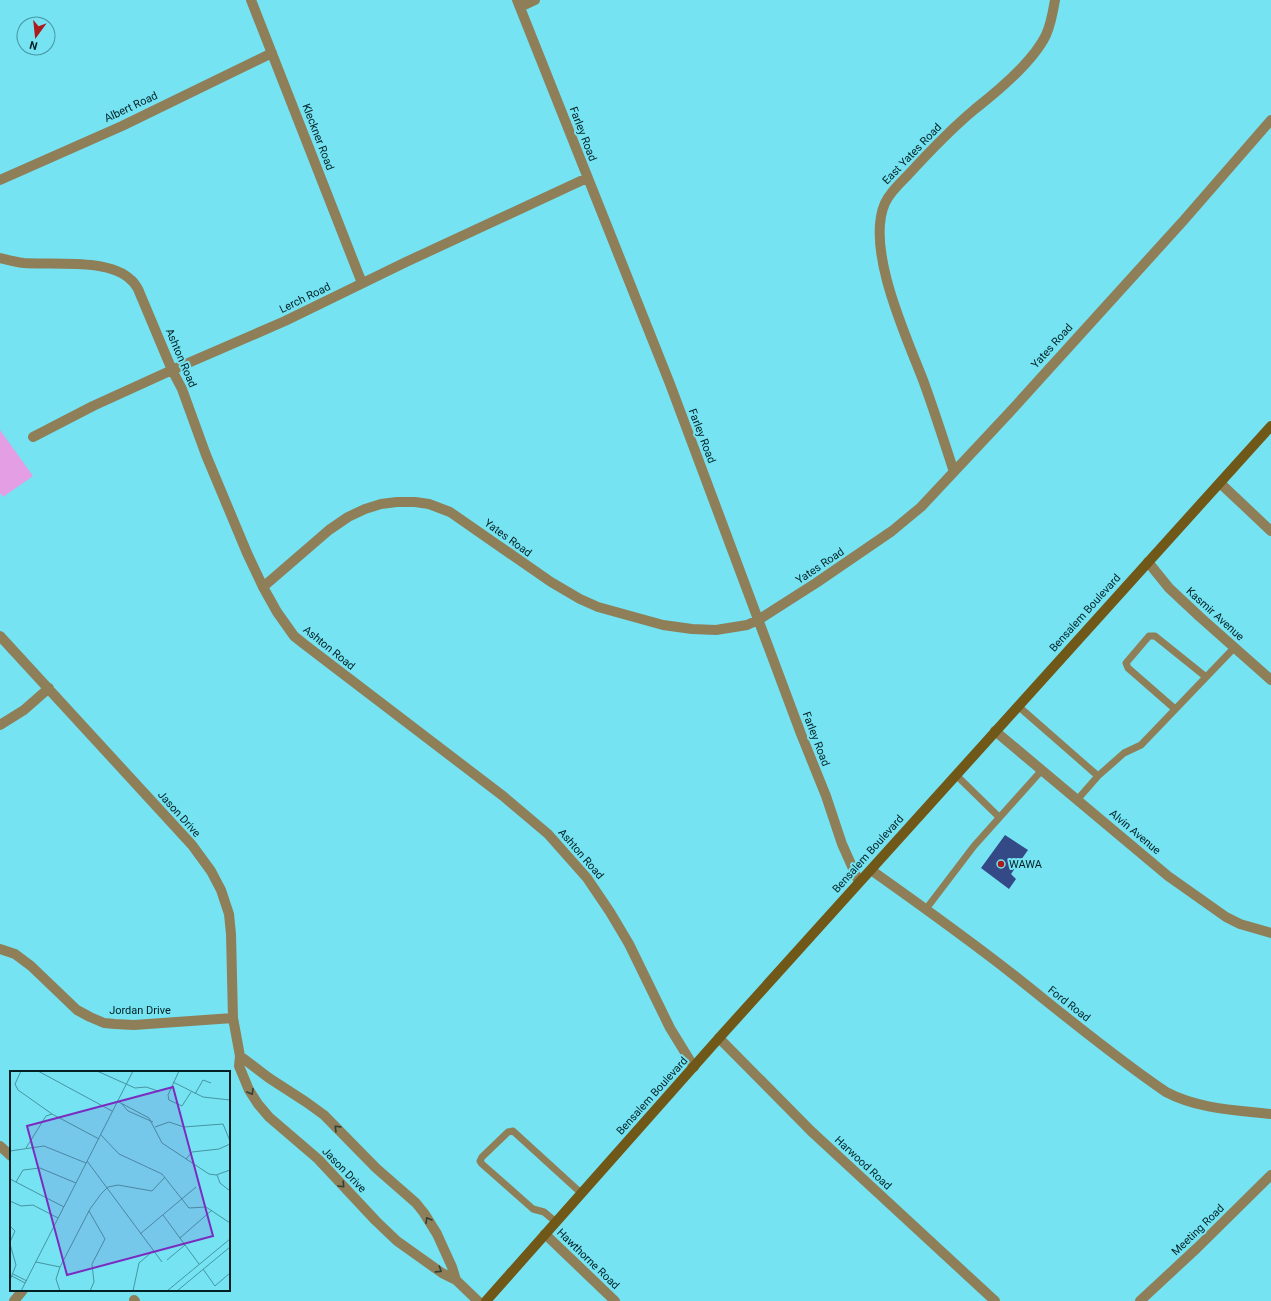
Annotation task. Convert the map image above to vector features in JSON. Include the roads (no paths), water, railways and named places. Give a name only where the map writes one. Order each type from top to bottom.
[{"type":"main road","name":"Bensalem Boulevard","points":[[486,1301],[719,1038],[1271,426]]},
{"type":"street","name":"Kleckner Road","points":[[251,0],[362,283]]},
{"type":"street","points":[[519,3],[535,0]]},
{"type":"street","name":"East Yates Road","points":[[954,472],[924,382],[892,297],[885,272],[880,241],[880,223],[883,208],[890,194],[924,157],[1017,73],[1038,48],[1046,35],[1055,0]]},
{"type":"street","name":"Farley Road","points":[[519,3],[672,390],[801,734],[826,796],[842,844],[860,882]]},
{"type":"street","name":"Albert Road","points":[[0,180],[122,126],[272,53]]},
{"type":"street","name":"Yates Road","points":[[263,587],[329,530],[348,517],[365,509],[381,504],[415,502],[430,504],[450,512],[550,582],[580,599],[598,607],[663,624],[716,630],[747,625],[758,620],[816,583],[892,531],[921,507],[1184,220],[1271,120]]},
{"type":"street","name":"Lerch Road","points":[[33,436],[93,406],[285,321],[362,283],[587,178]]},
{"type":"street","name":"Ashton Road","points":[[0,258],[24,263],[100,266],[125,275],[131,279],[138,289],[172,370],[182,389],[206,454],[247,553],[277,612],[294,636],[401,720],[509,801],[548,834],[587,878],[610,912],[630,944],[670,1028],[694,1067]]},
{"type":"street","points":[[1220,483],[1271,531]]},
{"type":"street","name":"Kasmir Avenue","points":[[1148,562],[1169,588],[1271,680]]},
{"type":"street","name":"Jason Drive","points":[[0,636],[192,845],[211,871],[229,914],[231,934],[233,1018],[240,1056],[239,1066],[242,1075],[258,1104],[269,1117],[318,1159],[396,1241],[442,1273],[456,1280],[478,1301]]},
{"type":"street","points":[[0,724],[24,710],[49,688]]},
{"type":"street","name":"Alvin Avenue","points":[[995,731],[1168,876],[1226,917],[1240,924],[1271,933]]},
{"type":"street","name":"Ford Road","points":[[871,870],[1013,974],[1150,1082],[1166,1092],[1178,1098],[1199,1104],[1271,1114]]},
{"type":"street","name":"Jordan Drive","points":[[0,949],[15,954],[31,966],[77,1010],[104,1023],[134,1024],[233,1018]]},
{"type":"street","name":"Harwood Road","points":[[719,1038],[811,1131],[995,1301]]},
{"type":"street","name":"Jason Drive","points":[[240,1056],[269,1078],[324,1115],[376,1168],[416,1203],[437,1234],[452,1266],[456,1280]]},
{"type":"street","points":[[0,1146],[10,1155]]},
{"type":"street","name":"Meeting Road","points":[[1140,1301],[1197,1248],[1271,1175]]},
{"type":"street","name":"Hawthorne Road","points":[[545,1234],[615,1301]]},
{"type":"street","points":[[14,1301],[22,1291]]},
{"type":"lane","points":[[1175,709],[1128,668],[1126,663],[1149,636],[1155,636],[1206,677]]},
{"type":"lane","points":[[1078,800],[1098,776],[1124,754],[1141,745],[1234,648]]},
{"type":"lane","points":[[1018,706],[1098,776]]},
{"type":"lane","points":[[926,909],[974,846],[1042,770]]},
{"type":"lane","points":[[956,775],[999,817]]},
{"type":"lane","points":[[556,1222],[544,1212],[533,1209],[482,1164],[480,1161],[482,1158],[508,1132],[513,1131],[581,1193]]},
{"type":"place","name":"WAWA","points":[[1001,864]]}]
